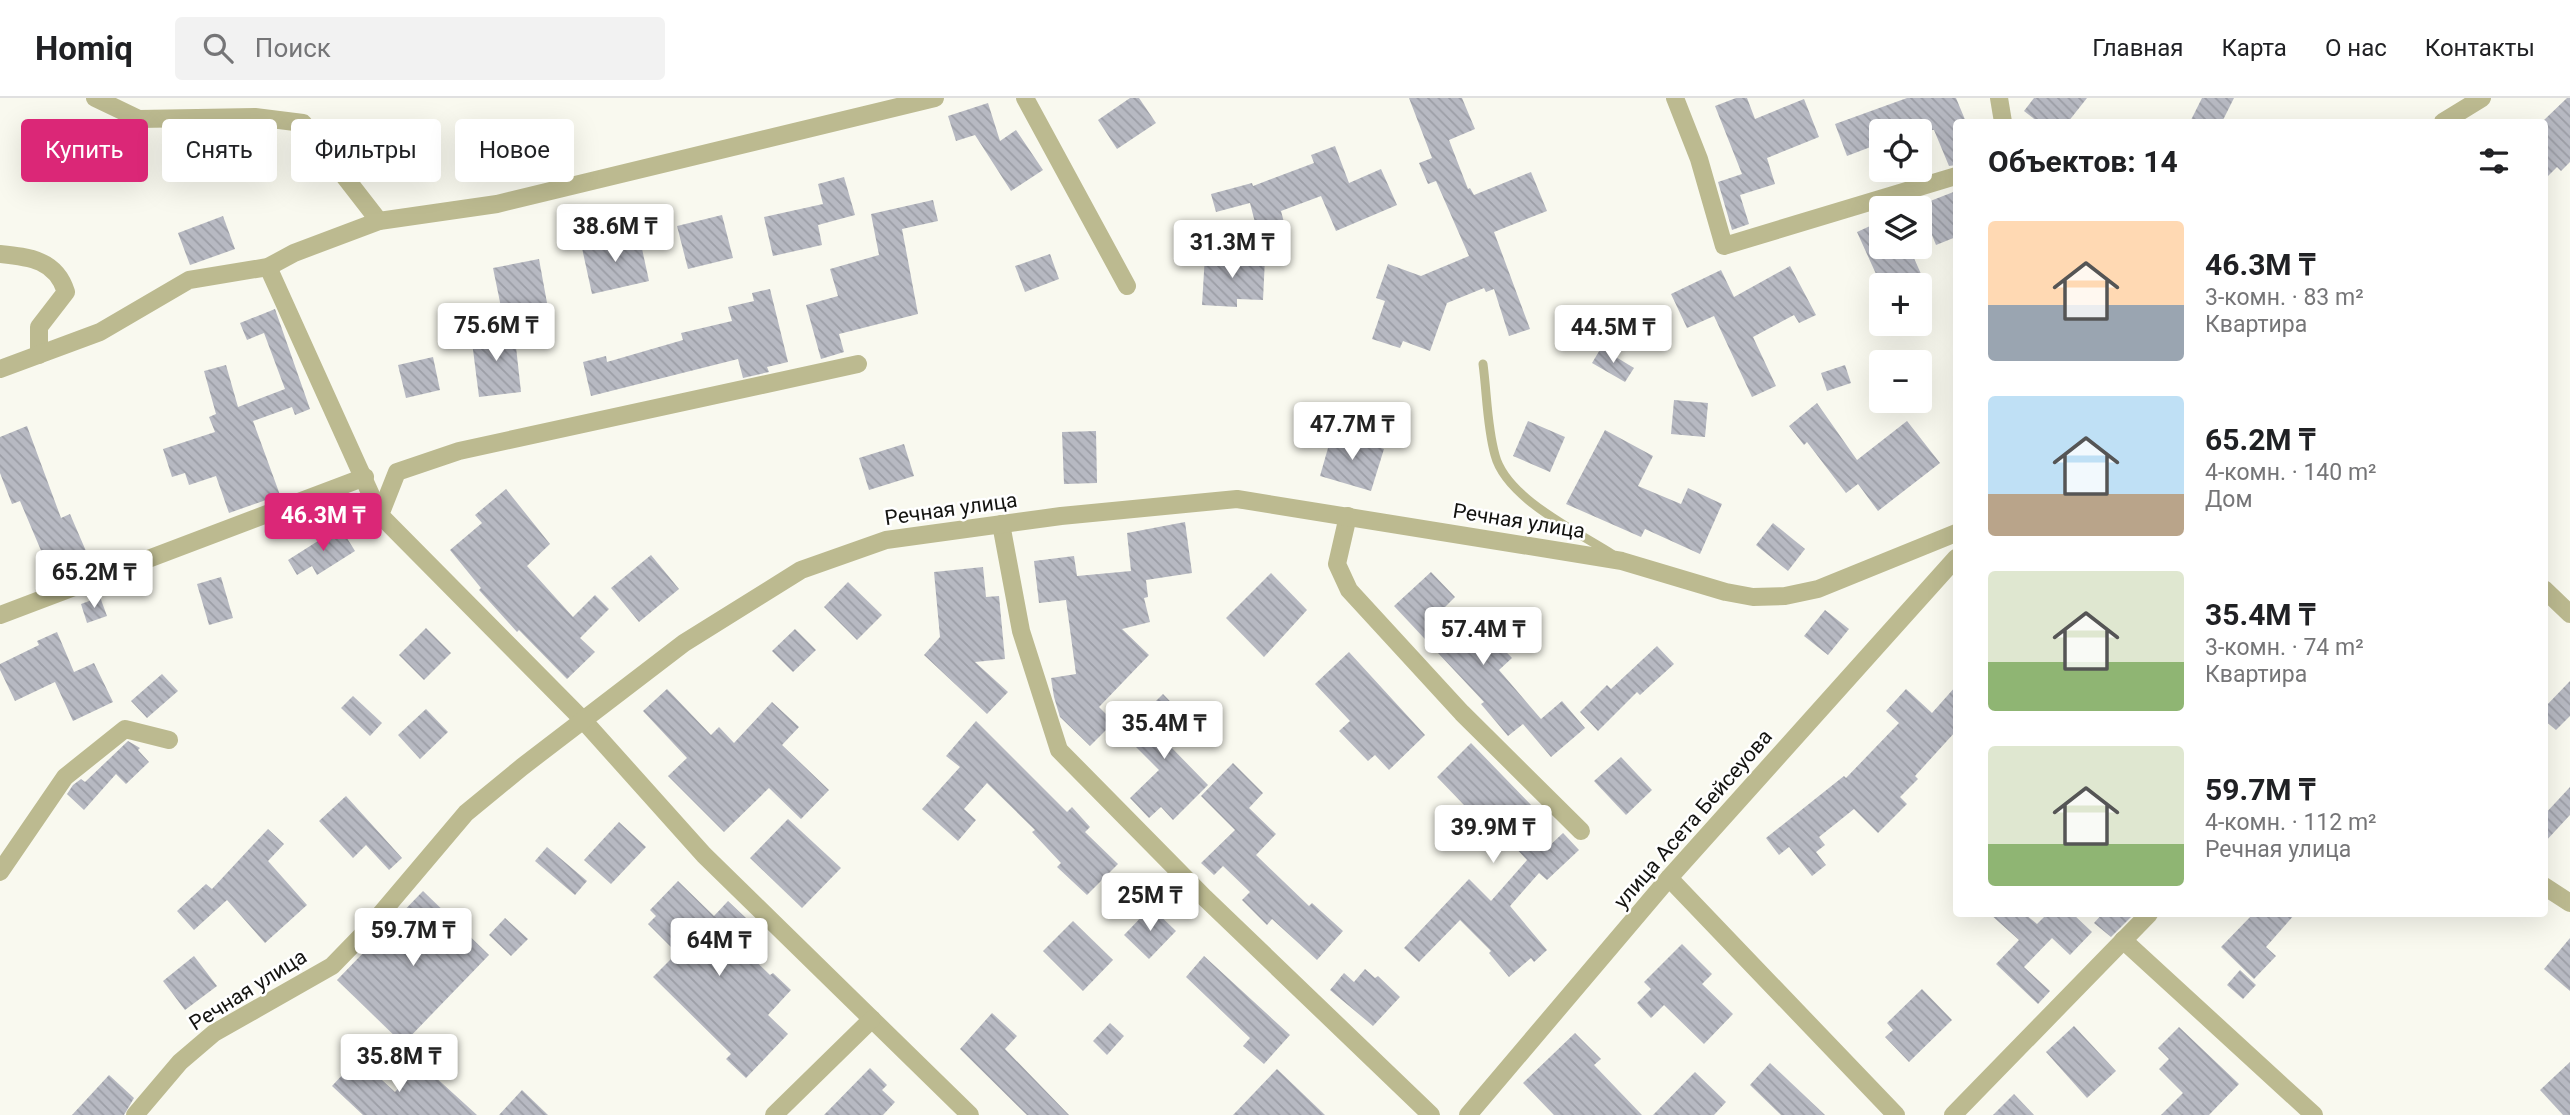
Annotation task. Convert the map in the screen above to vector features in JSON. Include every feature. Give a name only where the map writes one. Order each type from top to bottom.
[{"type":"street","points":[[95,98],[139,119],[256,117],[303,123],[379,221]]},
{"type":"street","points":[[0,369],[100,332],[189,280],[268,267],[294,253],[379,221],[497,204],[935,98]]},
{"type":"street","points":[[1025,98],[1127,286]]},
{"type":"street","points":[[1675,98],[1699,159],[1724,246],[1953,177]]},
{"type":"street","points":[[1999,98],[2003,119]]},
{"type":"street","points":[[2448,119],[2482,98]]},
{"type":"street","points":[[0,254],[33,258],[61,276],[66,292],[39,327],[40,355]]},
{"type":"street","points":[[268,267],[380,515],[583,720],[704,855],[970,1115]]},
{"type":"street","points":[[380,515],[397,472],[459,451],[858,364]]},
{"type":"street","points":[[0,615],[365,477]]},
{"type":"street","name":"Речная улица","points":[[135,1115],[180,1062],[215,1033],[332,966],[367,930],[466,813],[583,720],[684,643],[801,570],[886,540],[1001,524],[1237,499],[1622,561],[1726,592],[1753,597],[1785,596],[1818,589],[1953,534]]},
{"type":"street","points":[[1348,516],[1337,564],[1349,590],[1462,713],[1581,831]]},
{"type":"street","points":[[1001,524],[1021,631],[1059,750],[1205,898],[1431,1115]]},
{"type":"street","name":"улица Асета Бейсеуова","points":[[1468,1115],[1669,878],[1953,561]]},
{"type":"street","points":[[2548,593],[2570,614]]},
{"type":"street","points":[[0,872],[65,777],[125,729],[169,740]]},
{"type":"street","points":[[1669,878],[1896,1115]]},
{"type":"street","points":[[2548,889],[2570,903]]},
{"type":"street","points":[[1953,1115],[2147,917]]},
{"type":"street","points":[[2123,940],[2314,1115]]},
{"type":"street","points":[[774,1115],[872,1019]]},
{"type":"lane","points":[[1483,365],[1495,456],[1503,475],[1515,491],[1622,561]]},
{"type":"building","points":[[1130,98],[1139,98],[1156,123],[1117,149],[1098,120]]},
{"type":"building","points":[[1409,98],[1462,98],[1475,129],[1449,140],[1468,189],[1470,188],[1474,195],[1531,172],[1547,211],[1494,232],[1530,329],[1509,336],[1494,289],[1486,292],[1484,288],[1447,303],[1430,351],[1403,341],[1400,348],[1372,339],[1385,301],[1376,298],[1388,264],[1421,276],[1469,256],[1436,181],[1428,184],[1419,163],[1432,158]]},
{"type":"building","points":[[1736,98],[1747,98],[1755,119],[1804,99],[1819,137],[1767,158],[1775,184],[1740,195],[1749,224],[1732,230],[1718,182],[1742,174],[1715,106]]},
{"type":"building","points":[[1907,98],[1956,98],[1965,119],[1953,119],[1953,165],[1949,166],[1932,130],[1932,119],[1869,119],[1869,148],[1847,156],[1835,124]]},
{"type":"building","points":[[2034,98],[2087,98],[2070,119],[2034,119],[2024,111]]},
{"type":"building","points":[[2202,98],[2234,98],[2224,119],[2192,119]]},
{"type":"building","points":[[2570,98],[2570,162],[2561,171],[2557,167],[2548,176],[2548,119],[2545,119]]},
{"type":"building","points":[[988,103],[1000,141],[1016,130],[1043,170],[1011,191],[975,135],[956,141],[948,116]]},
{"type":"building","points":[[1335,146],[1349,183],[1381,169],[1397,205],[1336,231],[1321,196],[1281,211],[1287,234],[1260,242],[1250,203],[1216,212],[1211,194],[1252,183],[1253,186],[1314,163],[1311,155]]},
{"type":"building","points":[[844,177],[855,215],[818,225],[822,245],[773,256],[764,217],[823,204],[818,184]]},
{"type":"building","points":[[1953,192],[1953,238],[1936,245],[1932,235],[1932,200]]},
{"type":"building","points":[[933,200],[938,221],[902,229],[918,314],[839,334],[844,352],[821,359],[806,305],[838,296],[830,269],[879,255],[871,214]]},
{"type":"building","points":[[722,215],[733,258],[688,269],[677,226]]},
{"type":"building","points":[[223,216],[235,249],[190,265],[178,233]]},
{"type":"building","points":[[1869,226],[1869,258],[1857,232]]},
{"type":"building","points":[[639,235],[649,281],[592,294],[582,248]]},
{"type":"building","points":[[1050,254],[1059,279],[1025,292],[1015,266]]},
{"type":"building","points":[[1205,255],[1265,258],[1263,300],[1237,299],[1237,307],[1202,305]]},
{"type":"building","points":[[539,259],[547,303],[502,312],[493,268]]},
{"type":"building","points":[[1869,259],[1914,259],[1921,273],[1876,273]]},
{"type":"building","points":[[1790,266],[1816,315],[1799,323],[1794,315],[1753,337],[1776,386],[1752,397],[1714,316],[1687,328],[1671,294],[1721,270],[1734,297]]},
{"type":"building","points":[[770,289],[788,362],[767,367],[769,372],[743,378],[738,359],[591,396],[583,362],[606,356],[607,362],[683,340],[681,333],[732,321],[728,307],[754,301],[752,293]]},
{"type":"building","points":[[275,309],[310,409],[295,415],[292,407],[253,421],[280,495],[229,513],[216,476],[189,485],[185,473],[172,477],[163,449],[215,432],[209,417],[216,414],[204,371],[226,365],[238,407],[285,389],[264,333],[247,340],[240,323]]},
{"type":"building","points":[[514,329],[521,392],[479,397],[471,334]]},
{"type":"building","points":[[1601,348],[1634,368],[1625,382],[1592,363]]},
{"type":"building","points":[[433,357],[440,390],[406,398],[398,365]]},
{"type":"building","points":[[1845,365],[1851,383],[1827,391],[1821,373]]},
{"type":"building","points":[[1674,400],[1708,403],[1705,437],[1671,434]]},
{"type":"building","points":[[1817,403],[1857,460],[1907,421],[1940,463],[1878,511],[1858,484],[1846,493],[1807,442],[1804,445],[1789,426]]},
{"type":"building","points":[[1528,421],[1565,437],[1550,472],[1513,456]]},
{"type":"building","points":[[27,426],[61,518],[70,514],[89,558],[51,574],[20,501],[12,504],[0,473],[0,437]]},
{"type":"building","points":[[1605,430],[1653,456],[1638,486],[1681,504],[1688,488],[1722,504],[1700,554],[1645,529],[1641,537],[1566,504]]},
{"type":"building","points":[[1096,431],[1097,483],[1064,484],[1062,432]]},
{"type":"building","points":[[1332,434],[1384,449],[1371,491],[1320,476]]},
{"type":"building","points":[[904,444],[914,476],[869,490],[859,458]]},
{"type":"building","points":[[506,489],[550,544],[527,566],[573,617],[595,595],[609,609],[580,638],[595,652],[567,679],[519,630],[517,632],[479,590],[481,588],[450,550],[482,523],[475,515]]},
{"type":"building","points":[[1185,522],[1192,573],[1146,580],[1148,597],[1144,598],[1150,622],[1122,629],[1149,655],[1099,707],[1114,722],[1090,746],[1060,717],[1051,678],[1076,674],[1066,600],[1039,603],[1034,561],[1074,556],[1077,576],[1131,571],[1127,533]]},
{"type":"building","points":[[1773,523],[1805,549],[1788,571],[1756,545]]},
{"type":"building","points":[[340,527],[355,551],[317,575],[312,566],[297,575],[288,560]]},
{"type":"building","points":[[651,555],[679,589],[639,622],[611,588]]},
{"type":"building","points":[[983,567],[986,597],[999,596],[1005,659],[975,662],[1008,692],[987,714],[924,655],[940,637],[934,572]]},
{"type":"building","points":[[1431,572],[1455,597],[1444,608],[1475,642],[1486,631],[1512,658],[1499,670],[1541,719],[1562,701],[1585,728],[1551,757],[1523,724],[1508,736],[1481,704],[1484,702],[1394,606]]},
{"type":"building","points":[[1271,573],[1307,610],[1264,657],[1226,618]]},
{"type":"building","points":[[221,577],[233,618],[209,625],[197,584]]},
{"type":"building","points":[[848,582],[882,615],[857,640],[824,607]]},
{"type":"building","points":[[100,597],[107,616],[87,623],[81,604]]},
{"type":"building","points":[[1825,610],[1849,629],[1828,655],[1804,636]]},
{"type":"building","points":[[426,628],[451,653],[424,680],[399,655]]},
{"type":"building","points":[[795,629],[816,650],[793,672],[772,651]]},
{"type":"building","points":[[57,632],[74,672],[94,663],[113,702],[73,721],[55,682],[15,701],[0,670],[0,664],[39,645],[37,641]]},
{"type":"building","points":[[1657,646],[1674,664],[1640,695],[1637,692],[1598,731],[1580,712],[1607,685],[1611,689]]},
{"type":"building","points":[[1349,652],[1425,735],[1389,770],[1375,755],[1368,761],[1339,731],[1350,721],[1315,684]]},
{"type":"building","points":[[162,674],[178,691],[147,718],[131,701]]},
{"type":"building","points":[[2570,681],[2570,716],[2556,730],[2548,723],[2548,704]]},
{"type":"building","points":[[667,689],[711,735],[719,727],[734,743],[772,702],[799,727],[782,745],[829,790],[801,819],[769,788],[724,832],[668,776],[687,758],[643,711]]},
{"type":"building","points":[[1906,689],[1932,713],[1953,689],[1953,734],[1915,776],[1918,779],[1900,797],[1907,804],[1878,833],[1854,809],[1819,837],[1825,845],[1816,852],[1826,865],[1812,876],[1789,847],[1779,855],[1766,838],[1844,776],[1846,778],[1899,723],[1886,711]]},
{"type":"building","points":[[1163,694],[1190,722],[1168,744],[1208,785],[1173,820],[1161,807],[1149,818],[1130,798],[1159,770],[1123,734]]},
{"type":"building","points":[[353,696],[382,723],[370,736],[341,708]]},
{"type":"building","points":[[426,709],[448,732],[420,759],[398,735]]},
{"type":"building","points":[[976,721],[1067,812],[1072,807],[1090,827],[1085,832],[1118,864],[1087,895],[1057,867],[1061,863],[1032,832],[1035,830],[987,783],[964,809],[976,820],[958,841],[922,809],[960,767],[946,756]]},
{"type":"building","points":[[128,741],[140,748],[138,750],[149,762],[126,784],[116,774],[84,810],[67,794],[73,785],[81,779],[85,782]]},
{"type":"building","points":[[1471,743],[1535,809],[1522,821],[1547,848],[1563,833],[1579,850],[1547,880],[1539,873],[1510,906],[1547,950],[1534,962],[1531,958],[1509,977],[1489,953],[1491,951],[1460,920],[1419,962],[1404,948],[1469,879],[1491,901],[1527,860],[1497,828],[1484,841],[1471,828],[1464,835],[1450,821],[1465,806],[1437,777]]},
{"type":"building","points":[[1621,757],[1652,790],[1626,815],[1594,781]]},
{"type":"building","points":[[1233,763],[1263,793],[1249,808],[1276,834],[1256,855],[1309,906],[1312,903],[1343,931],[1317,960],[1272,919],[1267,925],[1242,900],[1250,892],[1223,866],[1214,875],[1201,863],[1235,830],[1201,796]]},
{"type":"building","points":[[2570,787],[2570,815],[2548,839],[2548,811]]},
{"type":"building","points":[[346,796],[402,858],[389,870],[366,845],[353,858],[319,821]]},
{"type":"building","points":[[788,819],[841,868],[802,908],[750,858]]},
{"type":"building","points":[[619,822],[646,847],[611,884],[584,860]]},
{"type":"building","points":[[268,829],[284,844],[268,861],[307,905],[265,943],[227,900],[194,930],[177,911],[206,884],[212,889]]},
{"type":"building","points":[[547,847],[587,881],[575,895],[535,861]]},
{"type":"building","points":[[678,881],[714,916],[728,901],[747,919],[730,936],[770,975],[773,973],[791,990],[768,1015],[788,1034],[746,1078],[726,1059],[731,1054],[653,977],[677,953],[648,924],[656,916],[650,910]]},
{"type":"building","points":[[423,891],[489,955],[403,1044],[337,980]]},
{"type":"building","points":[[1151,907],[1176,931],[1149,959],[1124,935]]},
{"type":"building","points":[[1993,917],[2029,917],[2037,924],[2044,917],[2076,917],[2092,932],[2070,955],[2052,938],[2024,967],[2050,991],[2038,1004],[1996,964],[2019,940]]},
{"type":"building","points":[[2099,917],[2131,917],[2111,937],[2094,923]]},
{"type":"building","points":[[2250,917],[2292,917],[2266,947],[2276,956],[2254,979],[2221,947]]},
{"type":"building","points":[[505,918],[528,939],[511,956],[489,935]]},
{"type":"building","points":[[1073,921],[1113,960],[1083,991],[1043,951]]},
{"type":"building","points":[[2570,938],[2570,991],[2544,969]]},
{"type":"building","points":[[1682,944],[1712,974],[1702,984],[1733,1014],[1704,1044],[1664,1005],[1651,1018],[1637,1003],[1651,989],[1644,982]]},
{"type":"building","points":[[194,956],[217,986],[185,1010],[163,981]]},
{"type":"building","points":[[1204,956],[1290,1035],[1264,1064],[1243,1046],[1250,1038],[1186,977]]},
{"type":"building","points":[[1365,969],[1375,978],[1378,976],[1400,997],[1373,1026],[1330,990],[1344,973],[1354,982]]},
{"type":"building","points":[[2240,970],[2256,985],[2243,999],[2227,985]]},
{"type":"building","points":[[1922,989],[1952,1020],[1909,1062],[1885,1037],[1893,1030],[1887,1023]]},
{"type":"building","points":[[992,1013],[1017,1036],[1005,1049],[1069,1115],[1027,1115],[960,1049]]},
{"type":"building","points":[[1110,1023],[1124,1036],[1107,1055],[1093,1041]]},
{"type":"building","points":[[2074,1026],[2116,1071],[2087,1098],[2046,1052]]},
{"type":"building","points":[[2179,1027],[2239,1084],[2209,1115],[2161,1115],[2183,1093],[2159,1069],[2169,1059],[2158,1048]]},
{"type":"building","points":[[1575,1033],[1601,1059],[1594,1065],[1642,1115],[1554,1115],[1523,1083]]},
{"type":"building","points":[[358,1058],[395,1092],[421,1064],[477,1115],[363,1115],[332,1086]]},
{"type":"building","points":[[2570,1062],[2570,1115],[2563,1115],[2540,1090]]},
{"type":"building","points":[[1770,1063],[1825,1115],[1781,1115],[1750,1085]]},
{"type":"building","points":[[870,1068],[887,1085],[882,1090],[895,1102],[883,1115],[824,1115]]},
{"type":"building","points":[[1277,1069],[1325,1115],[1233,1115]]},
{"type":"building","points":[[1695,1072],[1726,1102],[1714,1115],[1653,1115]]},
{"type":"building","points":[[109,1075],[134,1098],[124,1115],[72,1115]]},
{"type":"building","points":[[522,1090],[548,1115],[499,1115]]},
{"type":"building","points":[[2014,1094],[2034,1115],[1993,1115]]}]
